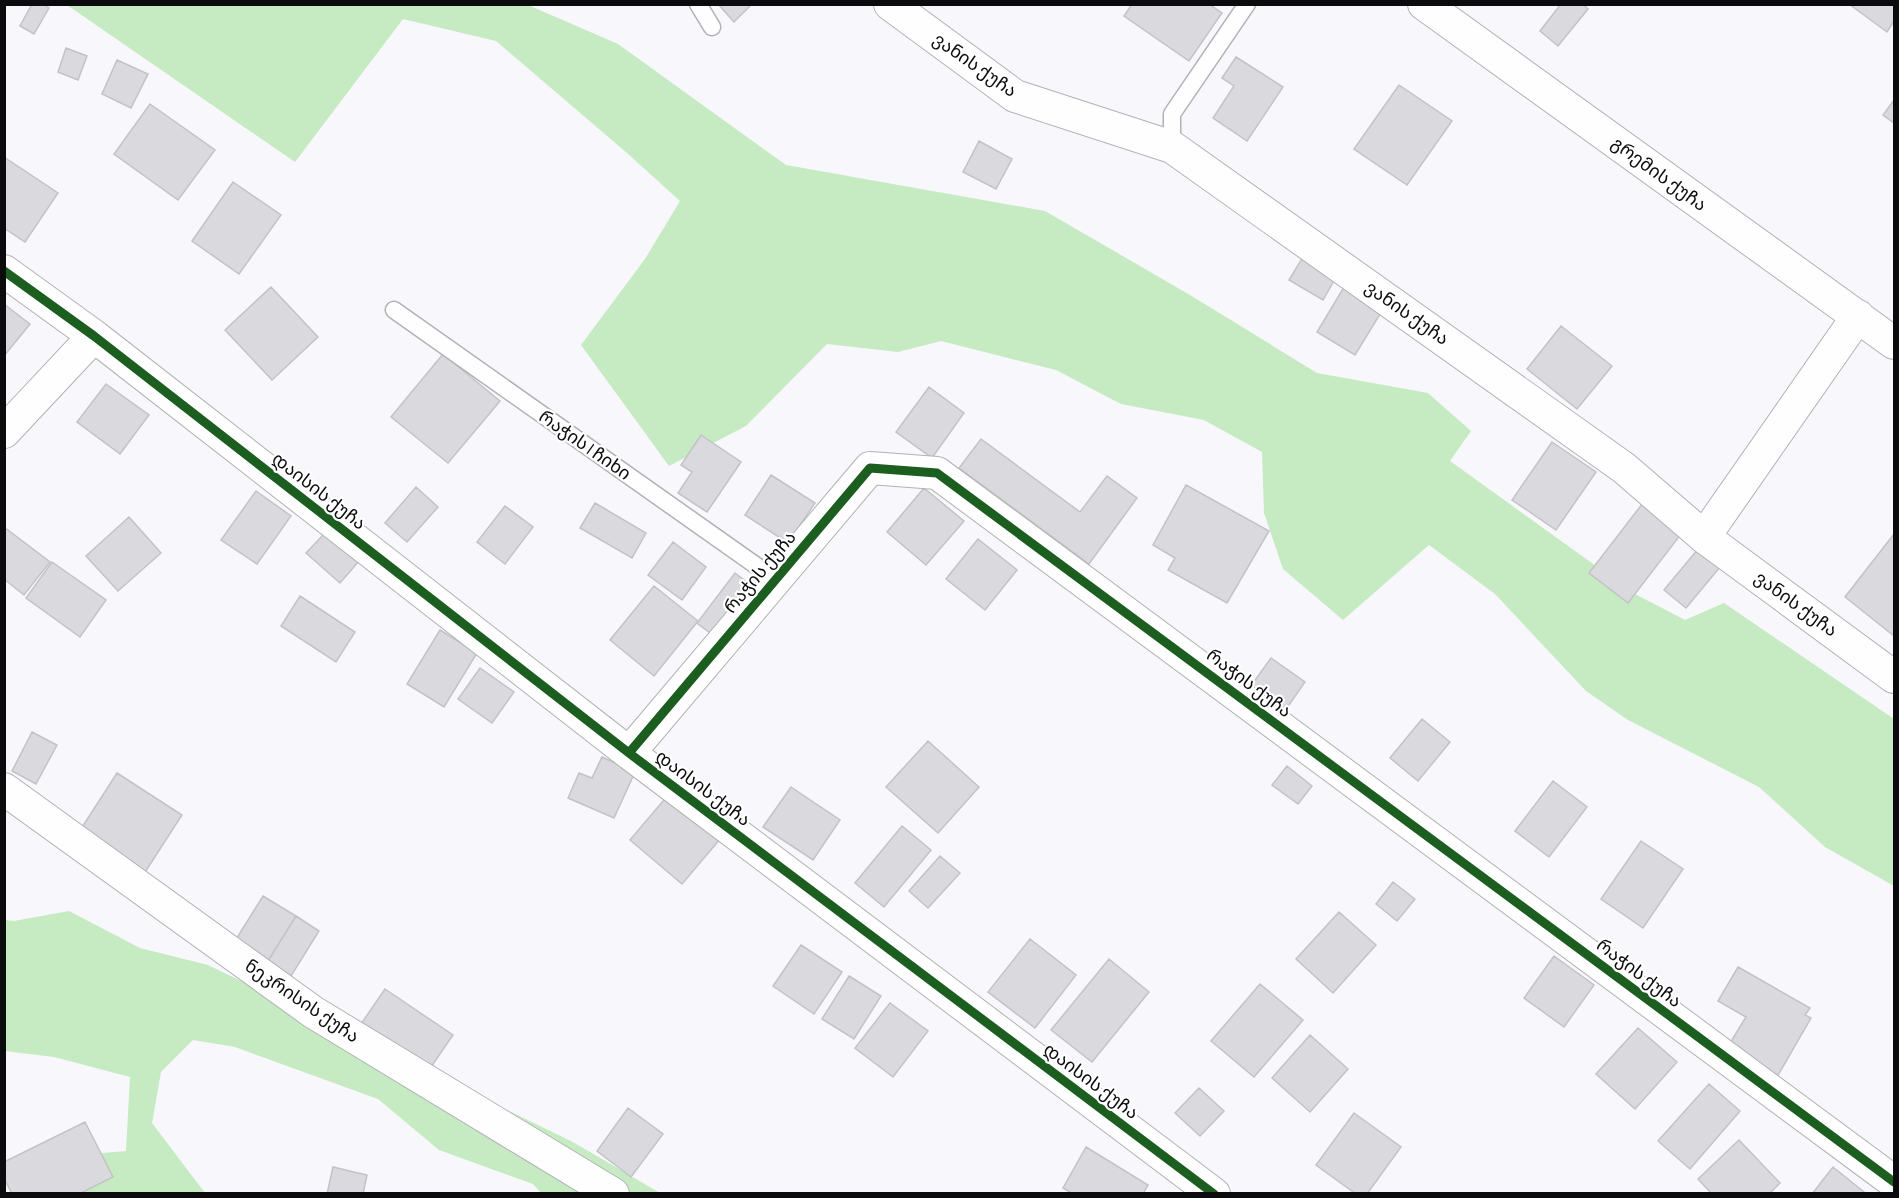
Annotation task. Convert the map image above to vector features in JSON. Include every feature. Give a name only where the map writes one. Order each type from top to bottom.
[{"type":"street","name":"ვანის ქუჩა","points":[[890,4],[1015,96],[1172,147],[1624,468],[1704,537],[1894,677]]},
{"type":"street","name":"გრემის ქუჩა","points":[[1424,4],[1894,343]]},
{"type":"street","name":"დაისის ქუჩა","points":[[4,271],[94,336],[629,753],[1214,1194]]},
{"type":"street","points":[[1704,537],[1858,316]]},
{"type":"street","points":[[4,432],[94,336]]},
{"type":"street","name":"რაჭის ქუჩა","points":[[629,753],[870,468],[937,473],[1894,1182]]},
{"type":"street","name":"ნეკრისის ქუჩა","points":[[4,789],[313,1012],[613,1194]]},
{"type":"lane","points":[[698,4],[712,27]]},
{"type":"lane","points":[[1172,147],[1172,114],[1246,4]]},
{"type":"lane","name":"რაჭის I ჩიხი","points":[[394,310],[775,579]]},
{"type":"green space","points":[[67,5],[528,5],[618,44],[786,165],[1045,211],[1190,295],[1317,373],[1428,393],[1471,431],[1450,461],[1635,594],[1685,620],[1724,603],[1894,719],[1894,886],[1825,847],[1759,787],[1628,720],[1586,691],[1495,594],[1429,545],[1343,620],[1283,569],[1264,513],[1262,452],[1204,420],[1121,404],[1056,370],[941,341],[898,352],[827,344],[746,426],[669,466],[581,345],[645,259],[680,201],[496,41],[403,19],[295,162]]},
{"type":"green space","points":[[69,911],[140,948],[208,965],[571,1141],[660,1193],[541,1193],[533,1184],[439,1150],[378,1099],[235,1047],[193,1040],[161,1072],[152,1123],[205,1193],[34,1193],[23,1160],[126,1151],[130,1077],[54,1057],[5,1051],[5,920],[14,921]]},
{"type":"building","points":[[32,4],[43,4],[49,8],[34,34],[20,26]]},
{"type":"building","points":[[718,4],[752,4],[734,22]]},
{"type":"building","points":[[1132,4],[1209,4],[1222,13],[1189,61],[1124,16]]},
{"type":"building","points":[[1561,4],[1583,4],[1588,9],[1558,46],[1540,31]]},
{"type":"building","points":[[1849,4],[1894,4],[1894,21],[1887,32]]},
{"type":"building","points":[[66,48],[87,56],[78,80],[58,72]]},
{"type":"building","points":[[1236,57],[1283,87],[1247,141],[1213,118],[1234,86],[1222,78]]},
{"type":"building","points":[[117,60],[148,74],[131,108],[102,94]]},
{"type":"building","points":[[1399,85],[1452,121],[1407,185],[1354,149]]},
{"type":"building","points":[[1894,100],[1894,123],[1883,115]]},
{"type":"building","points":[[150,104],[215,150],[178,200],[114,154]]},
{"type":"building","points":[[979,141],[1012,159],[996,189],[963,172]]},
{"type":"building","points":[[4,157],[58,193],[25,242],[4,228]]},
{"type":"building","points":[[233,182],[281,215],[239,274],[192,241]]},
{"type":"building","points":[[1306,252],[1339,272],[1323,300],[1289,280]]},
{"type":"building","points":[[271,287],[318,337],[272,380],[225,330]]},
{"type":"building","points":[[1344,287],[1382,311],[1355,355],[1317,332]]},
{"type":"building","points":[[4,304],[30,324],[4,356]]},
{"type":"building","points":[[1561,326],[1612,366],[1577,409],[1527,369]]},
{"type":"building","points":[[443,354],[500,401],[448,463],[391,417]]},
{"type":"building","points":[[106,384],[149,415],[120,454],[77,422]]},
{"type":"building","points":[[929,387],[964,413],[932,458],[896,432]]},
{"type":"building","points":[[701,435],[741,462],[707,512],[678,493],[692,472],[681,465]]},
{"type":"building","points":[[981,439],[1080,512],[1107,476],[1137,498],[1089,564],[959,468]]},
{"type":"building","points":[[1552,442],[1596,472],[1556,530],[1512,500]]},
{"type":"building","points":[[771,475],[815,503],[788,543],[745,515]]},
{"type":"building","points":[[1186,485],[1269,531],[1227,603],[1168,570],[1175,558],[1153,545]]},
{"type":"building","points":[[416,487],[438,507],[407,542],[385,523]]},
{"type":"building","points":[[924,488],[964,521],[926,565],[887,532]]},
{"type":"building","points":[[256,491],[291,516],[257,564],[221,540]]},
{"type":"building","points":[[1646,499],[1685,529],[1628,603],[1589,573]]},
{"type":"building","points":[[595,503],[646,533],[632,558],[580,528]]},
{"type":"building","points":[[505,506],[533,527],[505,564],[477,542]]},
{"type":"building","points":[[129,517],[161,553],[118,591],[86,556]]},
{"type":"building","points":[[4,527],[50,562],[24,595],[4,579]]},
{"type":"building","points":[[326,532],[359,561],[340,583],[306,553]]},
{"type":"building","points":[[1894,534],[1894,636],[1845,597]]},
{"type":"building","points":[[978,539],[1017,570],[985,610],[946,579]]},
{"type":"building","points":[[673,542],[706,567],[682,600],[648,575]]},
{"type":"building","points":[[1698,549],[1720,567],[1686,608],[1664,590]]},
{"type":"building","points":[[52,562],[106,600],[80,637],[26,598]]},
{"type":"building","points":[[735,573],[756,589],[718,639],[697,623]]},
{"type":"building","points":[[654,586],[698,621],[654,676],[610,640]]},
{"type":"building","points":[[300,596],[355,632],[336,662],[281,626]]},
{"type":"building","points":[[440,630],[477,653],[444,707],[407,684]]},
{"type":"building","points":[[1271,658],[1305,682],[1280,718],[1245,694]]},
{"type":"building","points":[[480,668],[514,692],[492,723],[458,699]]},
{"type":"building","points":[[1422,719],[1450,742],[1418,781],[1390,758]]},
{"type":"building","points":[[32,732],[57,745],[36,784],[12,771]]},
{"type":"building","points":[[928,741],[979,787],[938,833],[886,787]]},
{"type":"building","points":[[602,757],[635,772],[614,818],[568,798],[579,773],[592,778]]},
{"type":"building","points":[[1287,766],[1312,786],[1298,804],[1272,785]]},
{"type":"building","points":[[117,773],[182,815],[140,880],[75,838]]},
{"type":"building","points":[[1553,781],[1587,807],[1549,857],[1515,831]]},
{"type":"building","points":[[791,787],[840,820],[813,860],[763,827]]},
{"type":"building","points":[[669,794],[721,838],[682,884],[630,840]]},
{"type":"building","points":[[902,826],[931,850],[884,907],[855,883]]},
{"type":"building","points":[[1641,841],[1683,869],[1643,928],[1601,899]]},
{"type":"building","points":[[940,856],[960,873],[928,908],[909,891]]},
{"type":"building","points":[[1393,882],[1415,899],[1397,921],[1376,904]]},
{"type":"building","points":[[263,896],[296,916],[268,961],[235,941]]},
{"type":"building","points":[[1339,912],[1376,945],[1333,993],[1296,959]]},
{"type":"building","points":[[296,916],[319,931],[291,976],[268,961]]},
{"type":"building","points":[[1030,939],[1076,975],[1035,1028],[988,992]]},
{"type":"building","points":[[801,945],[842,972],[814,1014],[773,986]]},
{"type":"building","points":[[1554,956],[1594,985],[1564,1027],[1524,998]]},
{"type":"building","points":[[1109,959],[1149,992],[1092,1062],[1051,1030]]},
{"type":"building","points":[[1738,967],[1810,1008],[1805,1015],[1811,1018],[1777,1077],[1727,1048],[1746,1017],[1718,1001]]},
{"type":"building","points":[[849,976],[881,996],[854,1039],[822,1019]]},
{"type":"building","points":[[1260,984],[1303,1020],[1254,1077],[1211,1041]]},
{"type":"building","points":[[385,989],[453,1035],[429,1070],[361,1024]]},
{"type":"building","points":[[890,1003],[928,1031],[893,1077],[855,1048]]},
{"type":"building","points":[[1638,1028],[1677,1062],[1635,1109],[1596,1074]]},
{"type":"building","points":[[1310,1035],[1348,1069],[1310,1112],[1272,1078]]},
{"type":"building","points":[[1709,1084],[1740,1111],[1690,1169],[1658,1141]]},
{"type":"building","points":[[1199,1088],[1224,1111],[1200,1136],[1175,1113]]},
{"type":"building","points":[[628,1108],[663,1134],[631,1177],[597,1151]]},
{"type":"building","points":[[1354,1113],[1401,1147],[1367,1194],[1356,1194],[1316,1165]]},
{"type":"building","points":[[85,1122],[113,1177],[79,1194],[12,1194],[4,1178],[4,1162]]},
{"type":"building","points":[[1739,1140],[1780,1183],[1769,1194],[1712,1194],[1698,1179]]},
{"type":"building","points":[[1086,1147],[1148,1185],[1143,1194],[1073,1194],[1063,1188]]},
{"type":"building","points":[[333,1167],[367,1175],[363,1194],[327,1194]]},
{"type":"building","points":[[1833,1167],[1864,1192],[1863,1194],[1812,1194]]},
{"type":"cycle path","points":[[4,271],[94,336],[629,753],[1214,1194]]},
{"type":"cycle path","points":[[629,753],[870,468],[937,473],[1894,1182]]}]
